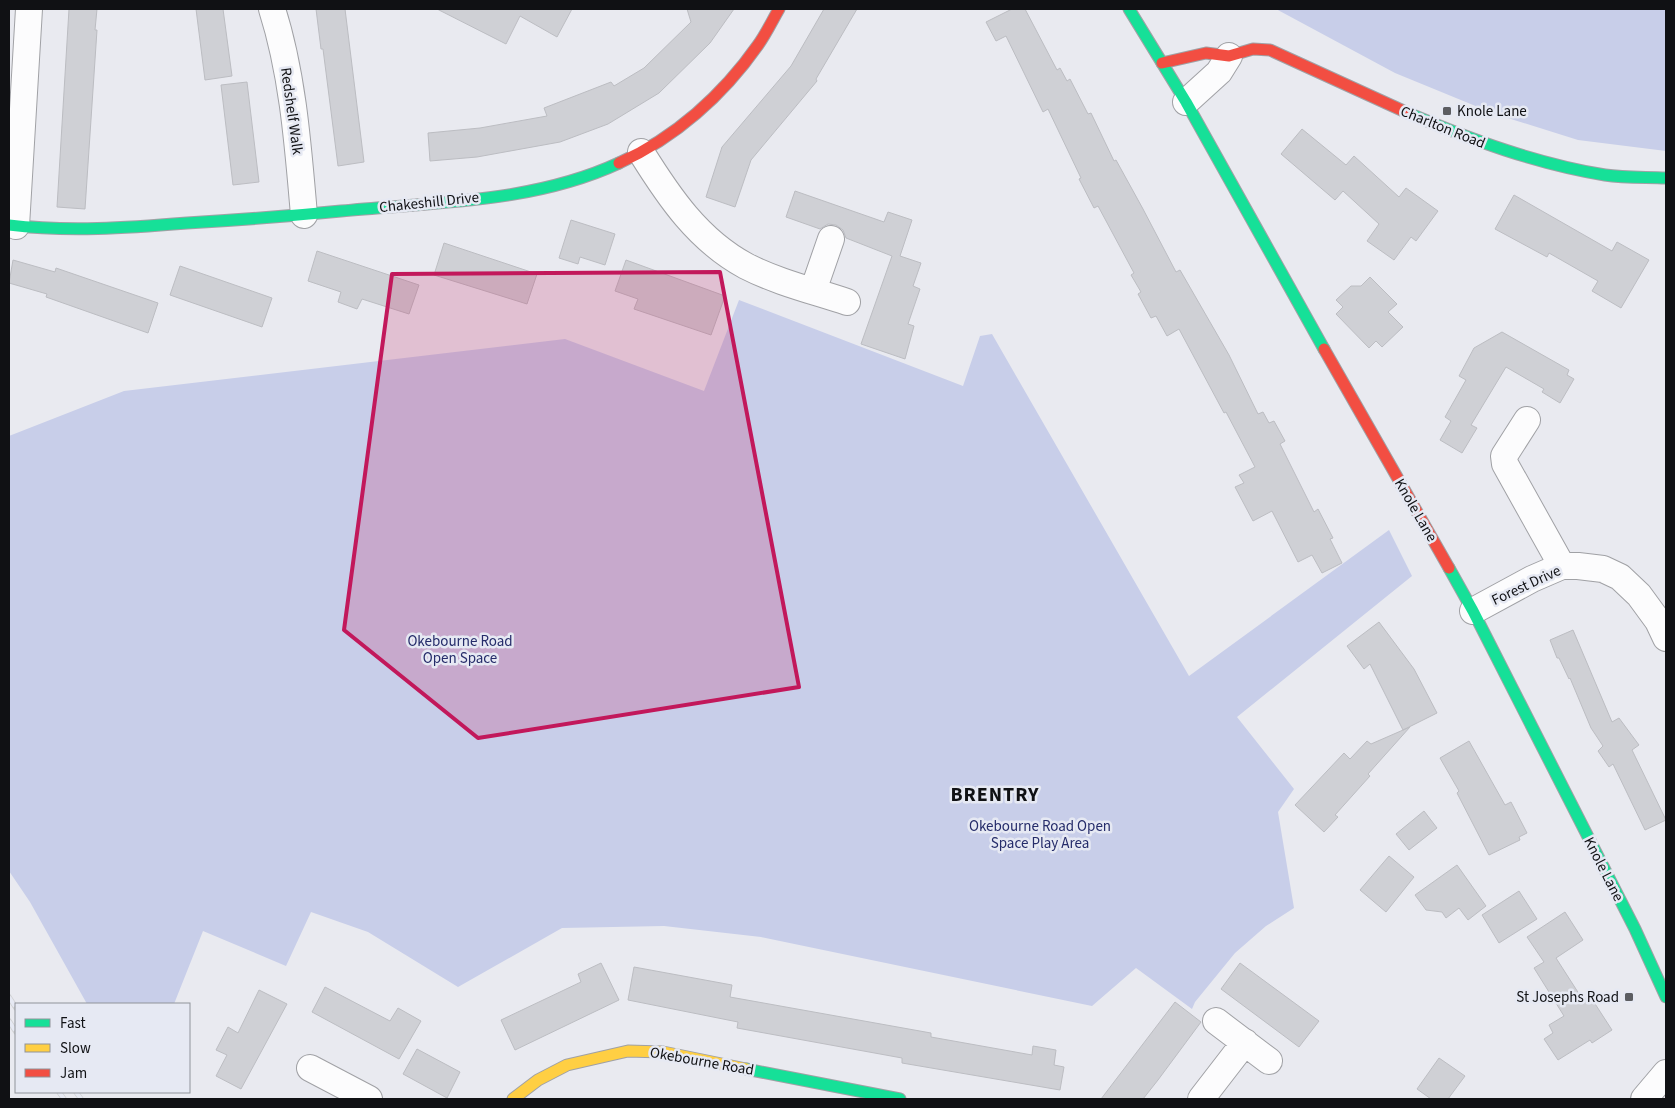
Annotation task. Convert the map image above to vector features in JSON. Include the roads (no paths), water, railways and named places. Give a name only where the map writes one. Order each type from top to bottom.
[{"type":"street","points":[[12,226],[29,9]]},
{"type":"street","name":"Redshelf Walk","points":[[272,9],[287,68],[294,115],[304,215]]},
{"type":"street","name":"Chakeshill Drive","points":[[12,226],[65,229],[110,228],[304,215],[526,192],[566,185],[607,169],[641,152],[683,126],[735,74],[758,45],[779,9]]},
{"type":"street","name":"Knole Lane","points":[[1128,9],[1186,102],[1473,611],[1635,929],[1666,997]]},
{"type":"street","name":"Charlton Road","points":[[1162,63],[1206,53],[1219,61],[1253,49],[1270,50],[1435,126],[1524,157],[1607,175],[1666,178]]},
{"type":"street","points":[[1186,102],[1219,72],[1219,61]]},
{"type":"street","points":[[641,152],[681,211],[718,248],[746,266],[765,274],[847,302]]},
{"type":"street","points":[[813,291],[830,239]]},
{"type":"street","points":[[1527,420],[1504,456],[1505,464],[1562,566]]},
{"type":"street","name":"Forest Drive","points":[[1473,611],[1524,583],[1562,566],[1603,569],[1620,578],[1639,595],[1658,621],[1666,638]]},
{"type":"street","points":[[1216,1021],[1269,1061]]},
{"type":"street","points":[[1202,1099],[1244,1042]]},
{"type":"street","name":"Okebourne Road","points":[[513,1099],[538,1080],[568,1065],[628,1051],[663,1052],[900,1099]]},
{"type":"street","points":[[310,1068],[369,1099]]},
{"type":"street","points":[[1644,1099],[1666,1073]]},
{"type":"railway","points":[[9,997],[15,1006]]},
{"type":"railway","points":[[9,1021],[15,1030]]},
{"type":"railway","points":[[60,1093],[64,1099]]},
{"type":"railway","points":[[77,1093],[81,1099]]},
{"type":"place","name":"Knole Lane","points":[[1447,111]]},
{"type":"place","name":"St Josephs Road","points":[[1629,997]]},
{"type":"district","name":"BRENTRY","points":[[995,794]]},
{"type":"park label","name":"Okebourne Road Open Space","points":[[460,650]]},
{"type":"park label","name":"Okebourne Road Open Space Play Area","points":[[1040,834]]}]
